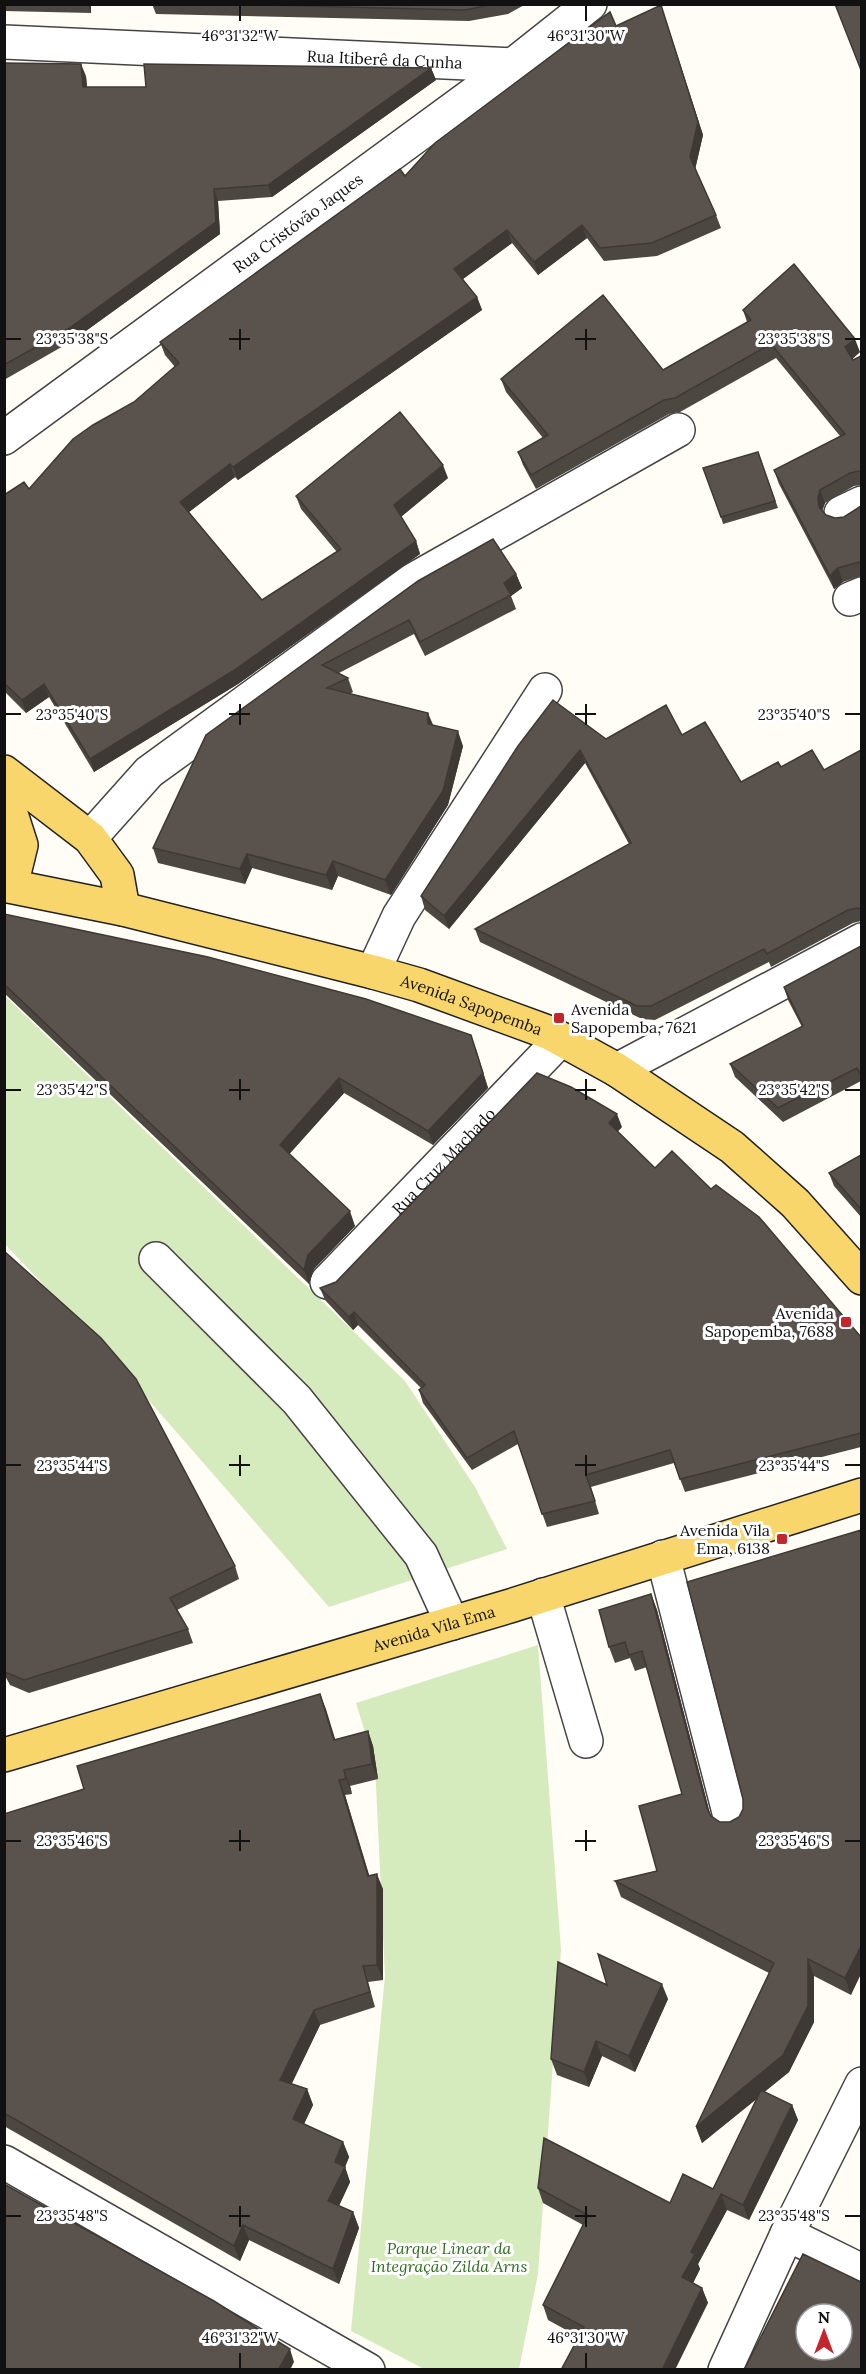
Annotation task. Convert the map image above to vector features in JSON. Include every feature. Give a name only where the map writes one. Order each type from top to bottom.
[{"type":"main road","points":[[4,772],[90,838],[117,875],[123,909]]},
{"type":"main road","points":[[4,792],[21,845],[8,885]]},
{"type":"main road","name":"Avenida Sapopemba","points":[[8,885],[123,909],[373,972],[419,985],[561,1039],[617,1070],[732,1147],[795,1203],[861,1277]]},
{"type":"main road","name":"Avenida Vila Ema","points":[[8,1748],[452,1623],[861,1495]]},
{"type":"street","name":"Rua Cristóvão Jaques","points":[[4,438],[513,65],[590,4]]},
{"type":"street","name":"Rua Itiberê da Cunha","points":[[4,42],[513,65]]},
{"type":"street","points":[[90,838],[148,772],[413,580],[678,430]]},
{"type":"street","points":[[373,972],[399,916],[545,690]]},
{"type":"street","points":[[617,1070],[861,940]]},
{"type":"street","name":"Rua Cruz Machado","points":[[327,1282],[561,1039]]},
{"type":"street","points":[[156,1259],[297,1400],[421,1555],[452,1623]]},
{"type":"street","points":[[663,1557],[731,1820]]},
{"type":"street","points":[[543,1595],[586,1741]]},
{"type":"street","points":[[725,2370],[787,2234],[861,2084]]},
{"type":"street","points":[[4,2162],[368,2370]]},
{"type":"street","points":[[787,2234],[861,2271]]},
{"type":"green space","points":[[4,995],[405,1381],[475,1487],[507,1549],[329,1607],[104,1349],[5,1244]]},
{"type":"green space","name":"Parque Linear da Integração Zilda Arns","points":[[538,1645],[561,1950],[538,2274],[519,2369],[424,2369],[351,2331],[385,1976],[375,1764],[356,1703]]},
{"type":"building","points":[[226,4],[494,4],[465,10]]},
{"type":"building","points":[[835,4],[861,4],[861,70]]},
{"type":"building","points":[[661,5],[698,122],[690,157],[716,215],[652,243],[600,248],[582,225],[534,262],[507,230],[454,269],[477,297],[233,467],[230,464],[180,502],[262,600],[341,549],[296,496],[400,412],[443,465],[394,505],[416,541],[233,671],[90,759],[44,684],[22,700],[4,683],[4,495],[24,482],[29,489],[73,439],[134,402],[179,363],[160,342],[400,169],[405,176],[435,143],[610,12],[616,26]]},
{"type":"building","points":[[4,63],[81,64],[83,87],[146,87],[144,64],[431,68],[268,185],[214,189],[216,222],[68,329],[4,365]]},
{"type":"building","points":[[794,264],[855,339],[845,347],[853,360],[861,356],[861,472],[850,473],[820,490],[818,498],[819,507],[826,515],[835,518],[844,517],[861,506],[861,563],[838,568],[830,576],[774,470],[845,434],[771,344],[675,398],[664,400],[531,475],[518,452],[548,435],[501,379],[603,295],[663,370],[751,320],[743,310]]},
{"type":"building","points":[[758,452],[775,501],[721,517],[703,468]]},
{"type":"building","points":[[493,539],[516,574],[504,583],[511,595],[420,642],[409,620],[322,665],[348,678],[327,688],[428,713],[428,724],[458,731],[443,791],[385,880],[333,861],[326,875],[247,854],[240,869],[153,848],[206,735],[418,581]]},
{"type":"building","points":[[553,700],[606,739],[666,705],[682,735],[705,722],[741,782],[778,762],[781,767],[812,750],[824,770],[861,750],[861,909],[848,910],[767,954],[764,949],[651,1006],[637,1006],[475,929],[631,843],[580,750],[444,916],[421,896],[518,746]]},
{"type":"building","points":[[4,914],[208,957],[366,999],[471,1035],[483,1073],[428,1131],[339,1078],[280,1145],[350,1211],[308,1255],[304,1270],[4,984]]},
{"type":"building","points":[[861,946],[861,1075],[857,1068],[778,1108],[730,1064],[803,1026],[784,987]]},
{"type":"building","points":[[537,1073],[571,1087],[617,1114],[609,1123],[655,1168],[672,1151],[711,1189],[716,1185],[759,1217],[861,1337],[861,1433],[680,1479],[670,1450],[586,1475],[595,1501],[542,1514],[514,1431],[467,1458],[419,1390],[425,1385],[354,1312],[349,1317],[320,1288],[336,1282]]},
{"type":"building","points":[[861,1155],[861,1209],[829,1173]]},
{"type":"building","points":[[4,1251],[101,1338],[136,1379],[235,1566],[170,1598],[188,1629],[24,1680],[4,1670]]},
{"type":"building","points":[[861,1530],[861,1946],[845,1978],[808,1959],[808,2006],[783,2055],[696,2127],[774,1963],[615,1881],[657,1871],[639,1806],[682,1794],[642,1651],[629,1655],[625,1642],[609,1647],[599,1610],[651,1594],[707,1808],[711,1816],[720,1822],[730,1822],[739,1817],[743,1809],[743,1799],[687,1582]]},
{"type":"building","points":[[320,1694],[334,1740],[368,1731],[372,1764],[344,1770],[346,1779],[339,1780],[368,1876],[377,1874],[377,1965],[363,1966],[370,1992],[314,2010],[280,2080],[307,2089],[293,2119],[343,2142],[335,2162],[345,2167],[328,2201],[353,2212],[333,2269],[243,2225],[234,2246],[4,2113],[4,1814],[84,1789],[77,1766]]},
{"type":"building","points":[[598,1954],[662,1984],[629,2056],[596,2041],[584,2072],[551,2059],[558,1962],[607,1985]]},
{"type":"building","points":[[761,2090],[792,2105],[743,2205],[721,2194],[691,2252],[695,2254],[682,2277],[702,2288],[662,2370],[561,2370],[584,2327],[543,2305],[588,2215],[538,2188],[544,2138],[670,2203],[683,2174],[713,2189]]},
{"type":"building","points":[[4,2184],[214,2301],[290,2349],[278,2370],[4,2370]]},
{"type":"building","points":[[803,2254],[861,2282],[861,2370],[744,2370]]},
{"type":"place","name":"Avenida Sapopemba, 7621","points":[[559,1018]]},
{"type":"place","name":"Avenida Sapopemba, 7688","points":[[846,1322]]},
{"type":"place","name":"Avenida Vila Ema, 6138","points":[[782,1539]]}]
